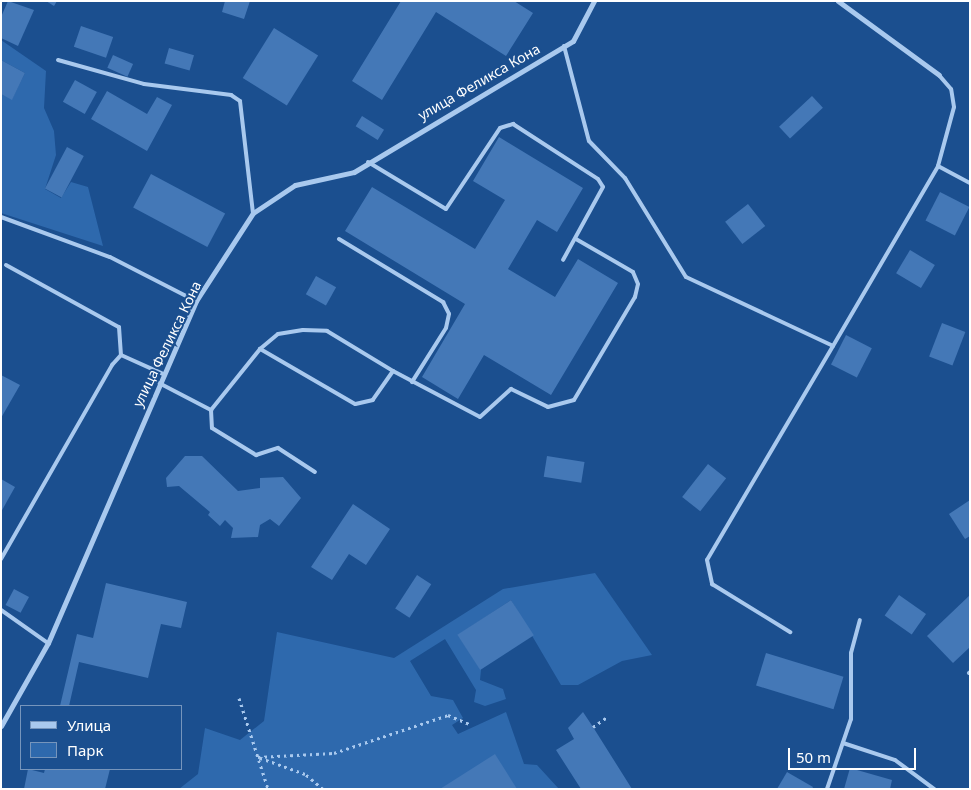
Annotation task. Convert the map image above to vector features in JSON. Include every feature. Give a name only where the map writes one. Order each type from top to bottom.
[{"type":"street","name":"улица Феликса Кона","points":[[1,726],[48,643],[196,301],[252,213],[295,185],[354,172],[573,41],[594,1]]},
{"type":"street","points":[[838,1],[939,76]]},
{"type":"lane","points":[[564,46],[589,141],[625,178],[686,277],[832,346]]},
{"type":"lane","points":[[58,60],[144,84],[231,95],[240,101],[252,213]]},
{"type":"lane","points":[[790,632],[712,584],[707,560],[938,166],[954,108],[951,89],[939,76]]},
{"type":"lane","points":[[368,162],[446,208],[500,128],[513,124],[598,179],[601,196],[563,260]]},
{"type":"lane","points":[[938,166],[970,183]]},
{"type":"lane","points":[[1,217],[110,257],[196,301]]},
{"type":"lane","points":[[339,239],[443,302],[448,314],[446,328],[412,382]]},
{"type":"lane","points":[[315,472],[278,448],[256,455],[212,428],[211,410],[260,349],[278,334],[327,331],[412,382],[480,417],[511,390],[548,407],[574,400],[638,284],[633,272],[576,239]]},
{"type":"lane","points":[[1,559],[121,355],[119,327],[6,266]]},
{"type":"lane","points":[[260,349],[355,404],[372,400],[393,371]]},
{"type":"lane","points":[[121,355],[163,374]]},
{"type":"lane","points":[[159,383],[211,410]]},
{"type":"lane","points":[[1,610],[48,643]]},
{"type":"lane","points":[[827,789],[843,743],[852,707],[851,653],[860,620]]},
{"type":"lane","points":[[843,743],[895,760],[934,789]]},
{"type":"path","points":[[239,698],[268,789]]},
{"type":"path","points":[[258,756],[334,753],[448,715],[469,724]]},
{"type":"path","points":[[593,727],[606,718]]},
{"type":"path","points":[[258,756],[305,774],[323,789]]},
{"type":"green space","points":[[1,40],[46,71],[44,108],[54,131],[56,155],[45,189],[61,198],[71,182],[88,187],[103,246],[1,213],[1,94],[12,99],[25,73],[1,60]]},
{"type":"green space","points":[[595,573],[652,655],[622,661],[578,685],[561,685],[511,600],[458,635],[481,670],[480,680],[503,689],[506,699],[485,706],[474,702],[476,690],[445,639],[410,661],[431,696],[453,700],[463,718],[452,725],[458,734],[506,712],[524,764],[537,765],[559,789],[179,789],[198,774],[205,728],[240,740],[264,721],[277,632],[394,658],[503,589]]},
{"type":"building","points":[[8,1],[34,10],[18,46],[1,38],[1,17]]},
{"type":"building","points":[[46,1],[57,1],[54,6]]},
{"type":"building","points":[[225,1],[250,1],[244,19],[222,12]]},
{"type":"building","points":[[401,1],[514,1],[533,13],[506,56],[436,12],[382,100],[352,81]]},
{"type":"building","points":[[81,26],[113,37],[106,58],[74,47]]},
{"type":"building","points":[[274,28],[318,56],[287,106],[243,78]]},
{"type":"building","points":[[169,48],[194,55],[190,71],[165,63]]},
{"type":"building","points":[[113,55],[133,64],[127,77],[107,68]]},
{"type":"building","points":[[1,60],[25,73],[12,100],[1,94]]},
{"type":"building","points":[[75,80],[97,92],[85,114],[63,102]]},
{"type":"building","points":[[107,91],[147,114],[157,97],[172,105],[147,151],[91,119]]},
{"type":"building","points":[[812,96],[823,108],[790,138],[779,127]]},
{"type":"building","points":[[362,116],[384,130],[378,140],[356,126]]},
{"type":"building","points":[[499,137],[583,188],[557,232],[537,220],[508,269],[555,297],[578,259],[618,283],[551,395],[484,355],[458,399],[422,377],[465,304],[345,231],[372,187],[475,249],[505,200],[473,181]]},
{"type":"building","points":[[67,147],[84,156],[62,197],[45,188]]},
{"type":"building","points":[[151,174],[225,213],[207,247],[133,208]]},
{"type":"building","points":[[940,192],[969,207],[955,235],[925,221]]},
{"type":"building","points":[[748,204],[765,226],[742,244],[725,222]]},
{"type":"building","points":[[910,250],[935,265],[921,288],[896,273]]},
{"type":"building","points":[[316,276],[336,287],[326,306],[306,294]]},
{"type":"building","points":[[942,323],[965,332],[952,366],[929,357]]},
{"type":"building","points":[[846,335],[872,348],[857,378],[831,364]]},
{"type":"building","points":[[1,375],[20,385],[1,418]]},
{"type":"building","points":[[185,456],[202,456],[238,491],[260,488],[260,478],[283,477],[301,498],[279,526],[270,519],[260,525],[258,537],[231,538],[233,528],[225,520],[220,526],[208,515],[210,512],[179,486],[167,487],[166,478]]},
{"type":"building","points":[[547,456],[585,462],[581,483],[544,477]]},
{"type":"building","points":[[708,464],[726,478],[700,511],[682,497]]},
{"type":"building","points":[[1,479],[15,487],[1,512]]},
{"type":"building","points":[[970,500],[970,536],[965,539],[949,514]]},
{"type":"building","points":[[353,504],[390,529],[366,565],[349,554],[332,580],[311,567]]},
{"type":"building","points":[[417,575],[431,584],[409,618],[395,609]]},
{"type":"building","points":[[106,583],[187,602],[181,628],[161,624],[148,678],[79,662],[69,705],[60,705],[77,634],[93,638]]},
{"type":"building","points":[[14,589],[29,597],[21,613],[6,605]]},
{"type":"building","points":[[899,595],[926,614],[912,634],[885,615]]},
{"type":"building","points":[[970,595],[970,647],[953,663],[927,636]]},
{"type":"building","points":[[511,600],[534,635],[480,670],[457,635]]},
{"type":"building","points":[[766,653],[843,677],[834,709],[756,686]]},
{"type":"building","points":[[583,712],[632,789],[581,789],[556,750],[574,739],[568,728]]},
{"type":"building","points":[[495,754],[517,789],[440,789]]},
{"type":"building","points":[[850,768],[892,780],[890,789],[844,789]]},
{"type":"building","points":[[28,770],[44,773],[45,770],[110,770],[105,789],[24,789]]},
{"type":"building","points":[[787,772],[813,787],[812,789],[777,789]]}]
